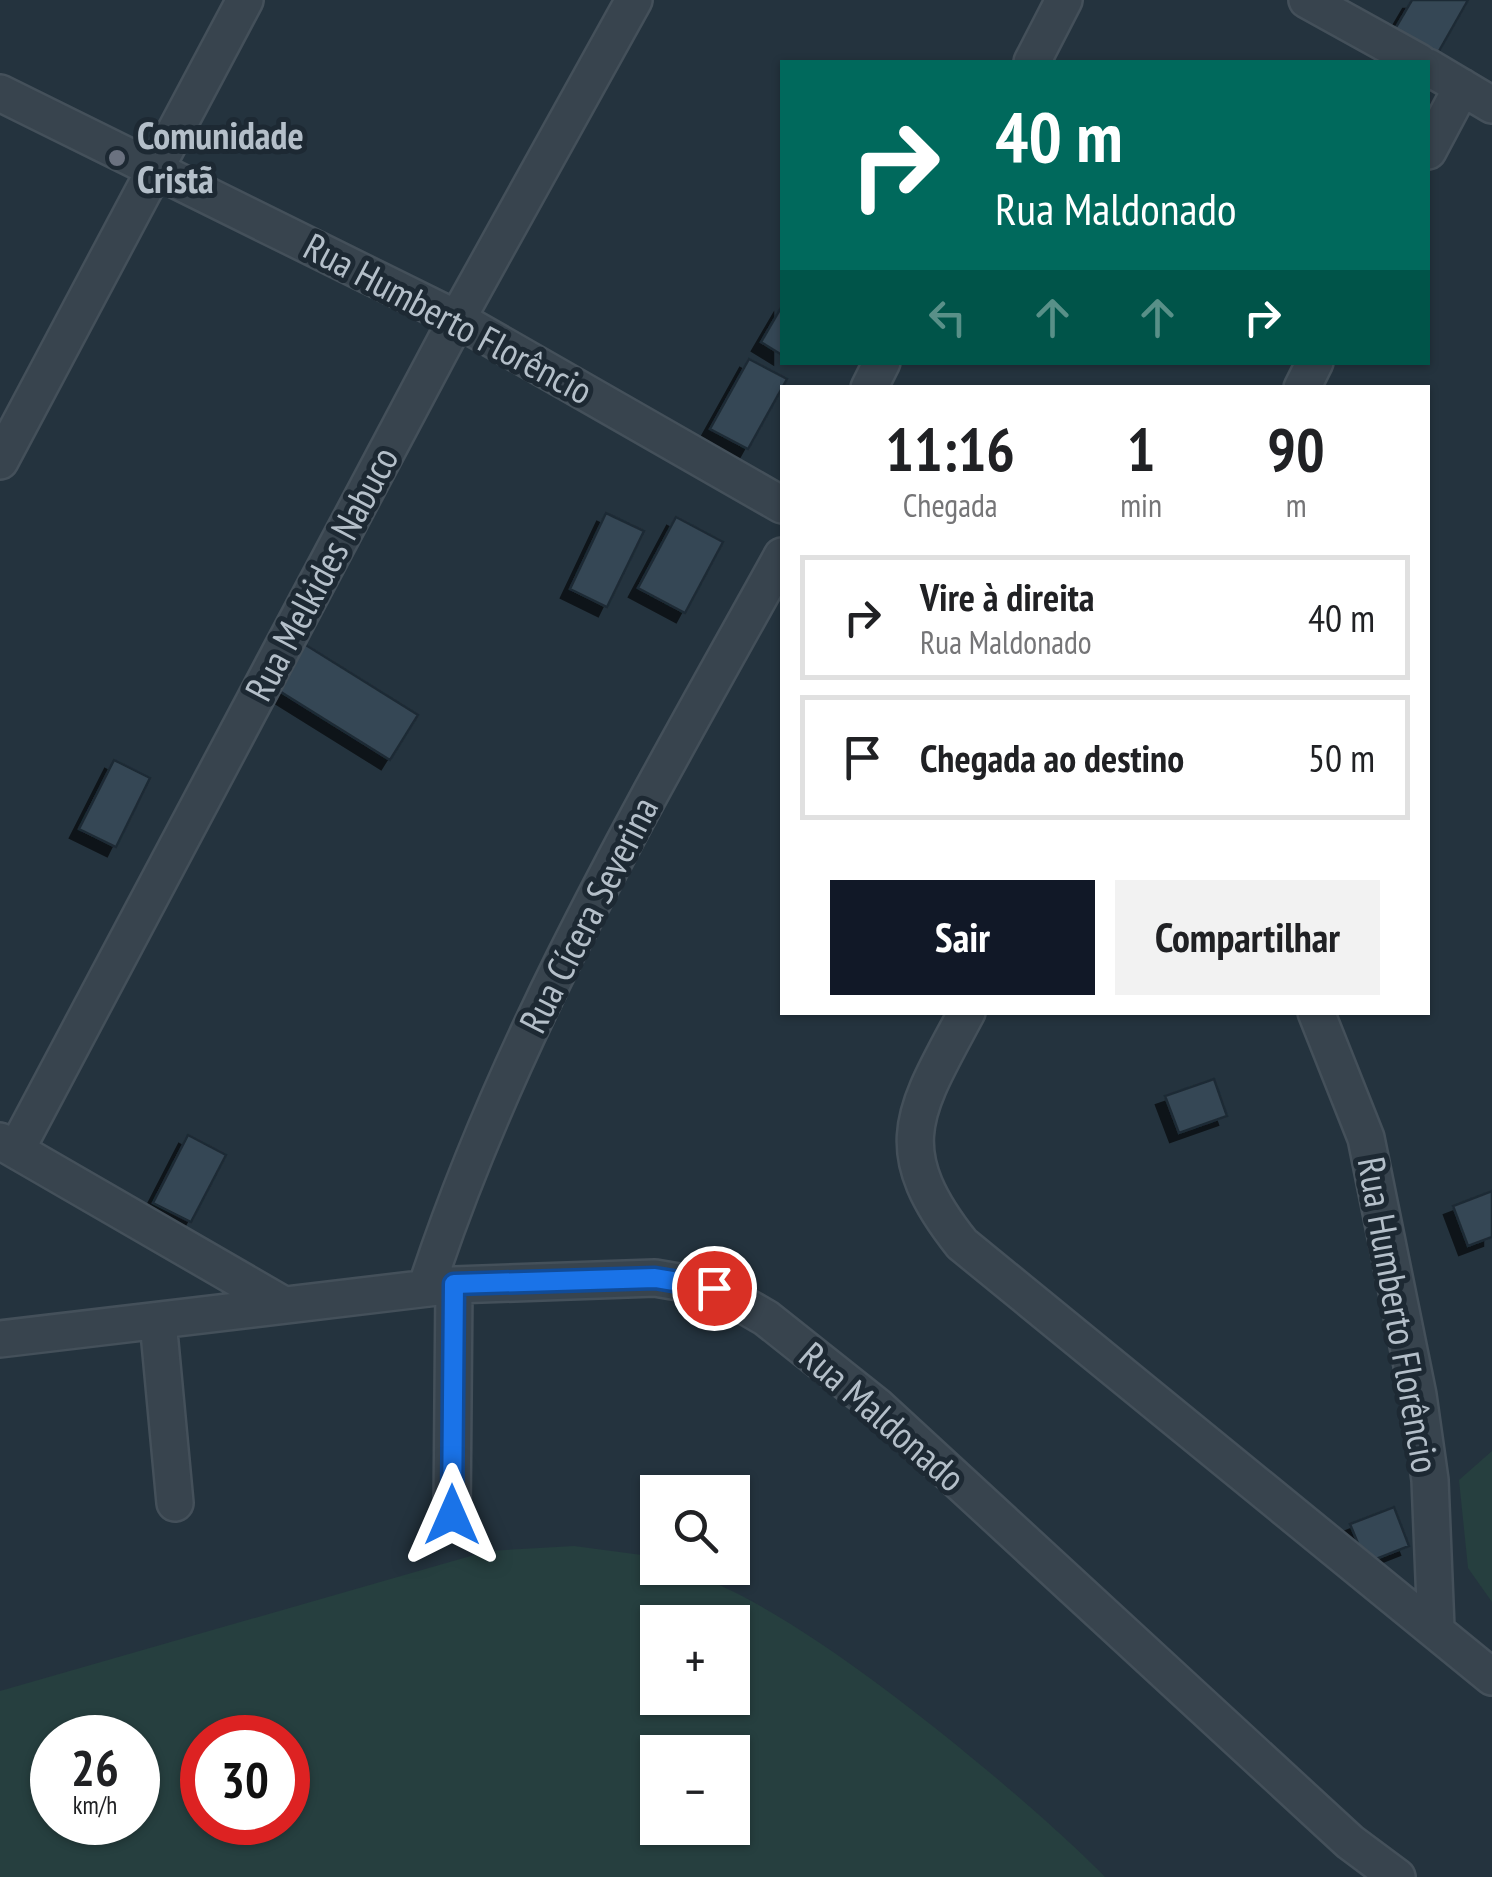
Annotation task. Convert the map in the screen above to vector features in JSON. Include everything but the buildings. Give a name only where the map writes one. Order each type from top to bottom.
[{"type":"street","points":[[0,461],[245,0]]},
{"type":"street","name":"Rua Melkides Nabuco","points":[[8,1146],[634,0]]},
{"type":"street","points":[[1033,60],[1064,0]]},
{"type":"street","points":[[1308,0],[1415,60]]},
{"type":"street","points":[[1430,68],[1492,105]]},
{"type":"street","points":[[1430,147],[1462,87]]},
{"type":"street","name":"Rua Humberto Florêncio","points":[[0,93],[458,319],[780,504]]},
{"type":"street","name":"Rua Cícera Severina","points":[[452,1515],[440,1286],[478,1142],[537,1010],[780,560]]},
{"type":"street","points":[[965,1015],[921,1098],[915,1130],[920,1177],[928,1198],[962,1244],[1492,1677]]},
{"type":"street","name":"Rua Humberto Florêncio","points":[[1317,1015],[1366,1138],[1418,1395],[1430,1480],[1436,1628]]},
{"type":"street","points":[[8,1146],[282,1304]]},
{"type":"street","name":"Rua Maldonado","points":[[0,1338],[440,1286],[655,1278],[714,1288],[766,1318],[878,1407],[1350,1842],[1397,1877]]},
{"type":"street","points":[[158,1321],[175,1503]]},
{"type":"green space","points":[[1492,1451],[1492,1602],[1468,1568],[1459,1480]]},
{"type":"green space","points":[[574,1546],[640,1555],[640,1585],[718,1585],[824,1645],[957,1745],[1105,1877],[0,1877],[0,1691],[488,1551]]},
{"type":"place","name":"Comunidade Cristã","points":[[117,158]]},
{"type":"route","points":[[452,1515],[454,1284],[655,1278],[714,1288]]}]
